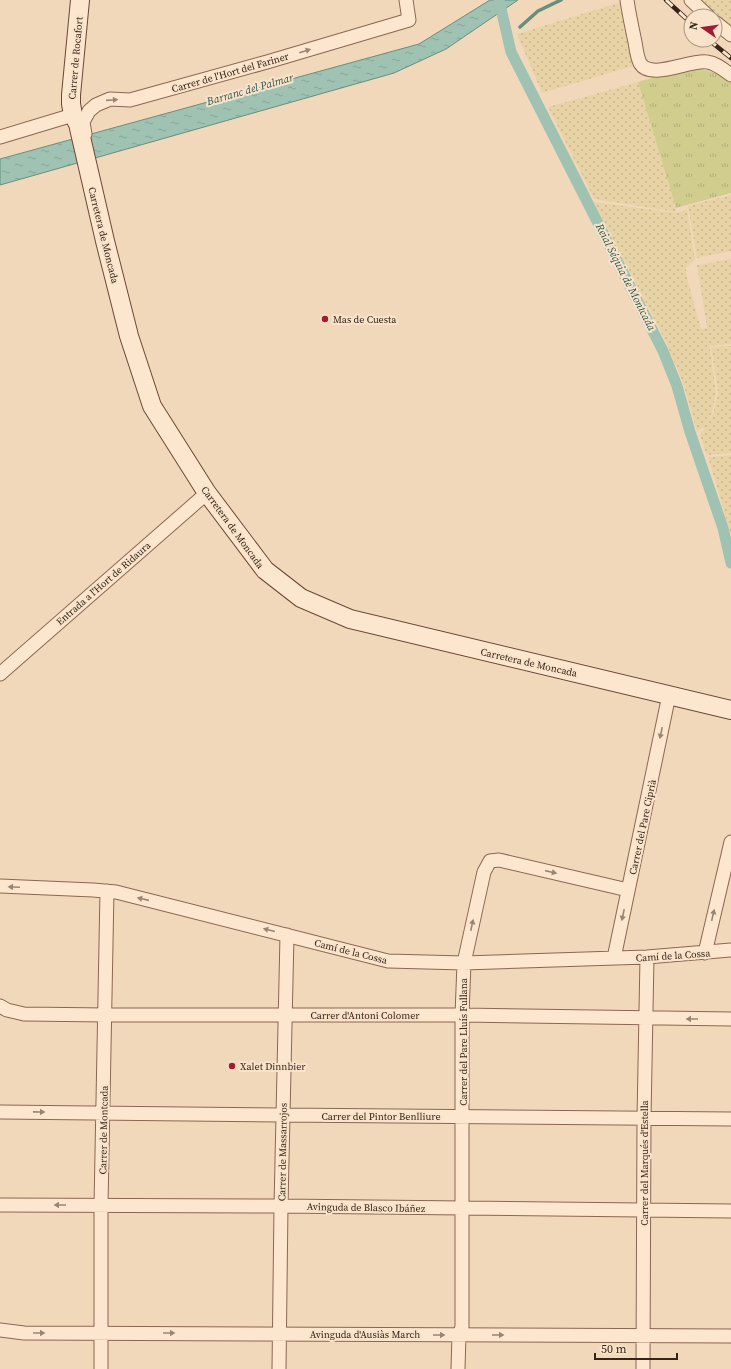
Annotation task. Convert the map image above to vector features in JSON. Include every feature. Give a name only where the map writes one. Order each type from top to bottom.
[{"type":"street","name":"Carrer de Rocafort","points":[[78,120],[71,94],[80,0]]},
{"type":"street","name":"Carrer de l'Hort del Fariner","points":[[78,120],[101,102],[110,99],[130,100],[410,20],[406,0]]},
{"type":"street","points":[[627,0],[636,50],[640,63],[644,67],[649,70],[661,70],[692,63],[707,62],[716,65],[731,75]]},
{"type":"street","points":[[691,0],[700,8]]},
{"type":"street","points":[[723,28],[731,35]]},
{"type":"street","points":[[0,137],[78,120]]},
{"type":"street","name":"Carretera de Moncada","points":[[78,120],[88,171],[129,336],[152,406],[207,493],[265,570],[301,598],[350,619],[731,710]]},
{"type":"street","name":"Entrada a l'Hort de Ridaura","points":[[0,674],[207,493]]},
{"type":"street","name":"Carrer del Pare Ciprià","points":[[614,958],[669,695]]},
{"type":"street","points":[[705,953],[731,842]]},
{"type":"street","name":"Carrer del Pare Lluís Fullana","points":[[458,1369],[459,1335],[462,1327],[462,1015],[464,963],[484,872],[490,861],[499,860],[628,890]]},
{"type":"street","name":"Camí de la Cossa","points":[[0,886],[116,892],[388,961],[464,963],[647,957],[731,950]]},
{"type":"street","name":"Carrer de Montcada","points":[[101,1369],[100,1206],[104,1113],[108,891]]},
{"type":"street","name":"Carrer de Massarrojos","points":[[280,1369],[284,1016],[287,935]]},
{"type":"street","name":"Carrer del Marqués d'Estella","points":[[643,1369],[644,1119],[647,957]]},
{"type":"street","name":"Carrer d'Antoni Colomer","points":[[0,1006],[24,1014],[284,1016],[462,1015],[731,1019]]},
{"type":"street","name":"Carrer del Pintor Benlliure","points":[[0,1112],[731,1119]]},
{"type":"street","name":"Avinguda de Blasco Ibáñez","points":[[0,1205],[281,1206],[731,1211]]},
{"type":"street","name":"Avinguda d'Ausiàs March","points":[[0,1330],[24,1333],[731,1336]]},
{"type":"shaded area","points":[[700,0],[731,0],[731,28],[723,21],[723,8],[709,8]]},
{"type":"shaded area","points":[[621,2],[633,66],[542,93],[517,34]]},
{"type":"shaded area","points":[[638,82],[676,212],[594,199],[548,107]]},
{"type":"shaded area","points":[[731,195],[731,251],[697,258],[688,206]]},
{"type":"shaded area","points":[[594,202],[677,213],[687,209],[695,259],[686,268],[687,278],[701,329],[707,328],[697,265],[731,259],[731,344],[710,346],[708,333],[716,393],[709,420],[705,427],[697,431],[683,383],[664,338]]},
{"type":"shaded area","points":[[731,346],[731,453],[709,455],[706,454],[700,435],[713,414],[718,393],[711,347]]},
{"type":"shaded area","points":[[731,455],[731,535],[708,457]]},
{"type":"green space","points":[[695,68],[713,72],[731,82],[731,193],[676,208],[638,82]]},
{"type":"water","points":[[490,0],[518,0],[446,49],[394,73],[0,185],[0,159],[419,44]]},
{"type":"waterway","name":"Reial Séquia de Montcada","points":[[499,0],[511,52],[663,351],[677,386],[690,432],[723,528],[731,563]]},
{"type":"waterway","points":[[520,27],[538,11],[561,0]]},
{"type":"railway","points":[[666,0],[683,16]]},
{"type":"railway","points":[[719,48],[731,58]]},
{"type":"place","name":"Mas de Cuesta","points":[[325,319]]},
{"type":"place","name":"Xalet Dinnbier","points":[[232,1066]]},
{"type":"water label","name":"Barranc del Palmar","points":[[250,89]]}]
